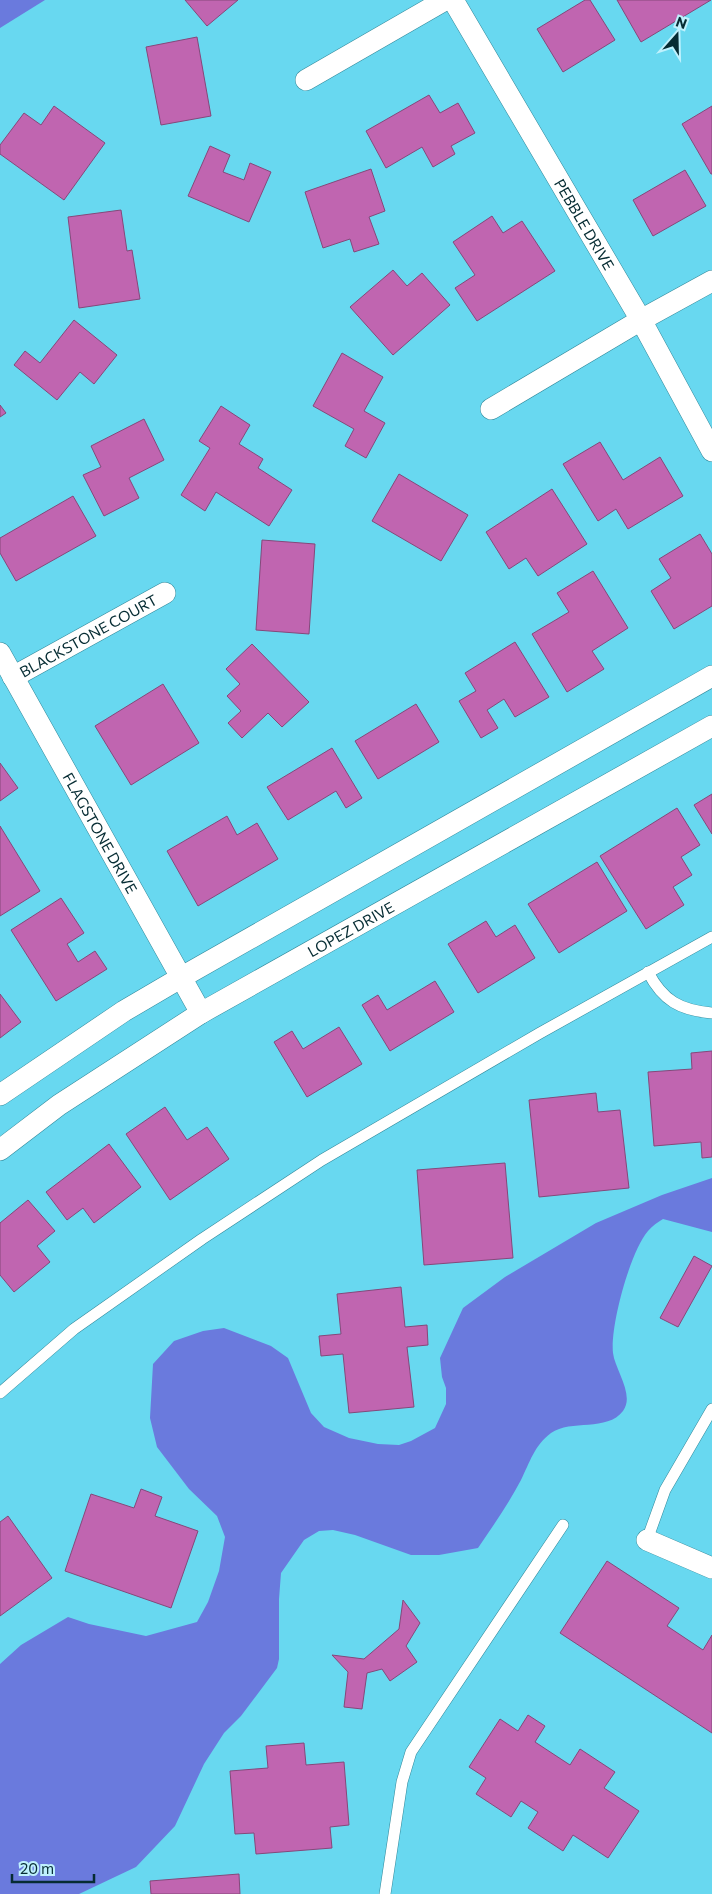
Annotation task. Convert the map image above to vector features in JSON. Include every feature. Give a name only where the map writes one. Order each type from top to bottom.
[{"type":"street","points":[[306,80],[445,0]]},
{"type":"street","name":"PEBBLE DRIVE","points":[[453,0],[641,320],[712,451]]},
{"type":"street","points":[[491,409],[641,320],[712,281]]},
{"type":"street","name":"BLACKSTONE COURT","points":[[13,676],[165,594]]},
{"type":"street","name":"FLAGSTONE DRIVE","points":[[0,653],[201,1013]]},
{"type":"street","points":[[0,1095],[100,1027],[182,978],[712,676]]},
{"type":"street","name":"LOPEZ DRIVE","points":[[0,1150],[59,1105],[201,1013],[712,726]]},
{"type":"street","points":[[647,1540],[712,1568]]},
{"type":"lane","points":[[0,1393],[74,1329],[202,1239],[322,1160],[648,972],[712,938]]},
{"type":"lane","points":[[648,972],[655,986],[672,1002],[690,1011],[712,1013]]},
{"type":"lane","points":[[647,1540],[665,1490],[712,1408]]},
{"type":"lane","points":[[384,1894],[402,1782],[412,1752],[563,1525]]},
{"type":"water","points":[[0,0],[45,0],[0,28]]},
{"type":"water","points":[[712,1178],[712,1232],[663,1219],[648,1231],[641,1241],[628,1272],[618,1308],[613,1341],[614,1360],[626,1390],[626,1405],[623,1411],[608,1421],[559,1429],[545,1438],[533,1455],[501,1514],[478,1548],[439,1555],[411,1555],[355,1535],[333,1530],[319,1531],[304,1540],[281,1573],[279,1659],[277,1668],[241,1716],[224,1733],[204,1764],[175,1826],[136,1867],[79,1894],[0,1894],[0,1664],[21,1645],[68,1617],[89,1624],[146,1636],[197,1622],[208,1602],[219,1571],[225,1537],[217,1516],[189,1489],[157,1447],[150,1418],[153,1364],[174,1341],[203,1331],[224,1328],[271,1346],[288,1358],[311,1413],[324,1427],[349,1438],[378,1444],[399,1445],[411,1441],[435,1428],[446,1404],[446,1388],[442,1377],[440,1358],[463,1308],[505,1277],[596,1223],[662,1195]]},
{"type":"building","points":[[185,0],[238,0],[207,26]]},
{"type":"building","points":[[585,0],[590,0],[615,40],[563,72],[537,29]]},
{"type":"building","points":[[617,0],[711,0],[641,42]]},
{"type":"building","points":[[197,37],[211,116],[161,125],[146,47]]},
{"type":"building","points":[[429,95],[440,113],[458,103],[475,133],[451,146],[455,154],[433,167],[422,147],[386,168],[366,131]]},
{"type":"building","points":[[54,106],[105,143],[64,200],[0,154],[0,145],[24,113],[41,125]]},
{"type":"building","points":[[712,106],[712,174],[711,174],[682,124]]},
{"type":"building","points":[[210,146],[230,155],[223,172],[244,180],[250,163],[271,172],[249,222],[188,196]]},
{"type":"building","points":[[371,169],[385,211],[369,217],[379,244],[354,252],[350,239],[323,248],[305,192]]},
{"type":"building","points":[[685,170],[706,206],[653,236],[633,200]]},
{"type":"building","points":[[121,210],[127,251],[132,250],[140,299],[79,308],[68,217]]},
{"type":"building","points":[[492,216],[503,233],[522,221],[555,271],[477,321],[455,288],[475,275],[453,242]]},
{"type":"building","points":[[393,270],[407,286],[422,273],[450,305],[393,355],[350,307]]},
{"type":"building","points":[[74,320],[117,355],[94,384],[80,372],[57,400],[14,365],[25,351],[40,363]]},
{"type":"building","points":[[342,353],[383,377],[364,411],[385,423],[366,458],[345,446],[354,429],[313,406]]},
{"type":"building","points":[[0,405],[6,413],[0,417]]},
{"type":"building","points":[[221,406],[250,425],[239,444],[263,459],[258,468],[292,490],[269,526],[216,492],[205,511],[181,495],[210,448],[199,441]]},
{"type":"building","points":[[144,419],[164,460],[129,478],[139,498],[104,516],[83,475],[101,467],[91,446]]},
{"type":"building","points":[[600,442],[623,480],[660,457],[683,496],[628,529],[616,509],[598,521],[563,464]]},
{"type":"building","points":[[399,474],[468,515],[441,561],[372,521]]},
{"type":"building","points":[[552,489],[587,544],[538,576],[526,558],[509,569],[486,532]]},
{"type":"building","points":[[73,496],[96,536],[16,581],[0,553],[0,538]]},
{"type":"building","points":[[700,534],[712,554],[712,606],[674,629],[651,591],[671,578],[659,559]]},
{"type":"building","points":[[262,540],[315,544],[309,634],[256,630]]},
{"type":"building","points":[[593,571],[628,628],[592,651],[604,669],[567,692],[532,634],[569,612],[557,593]]},
{"type":"building","points":[[515,642],[549,697],[515,717],[504,699],[487,710],[498,728],[481,738],[459,701],[476,691],[465,673]]},
{"type":"building","points":[[252,644],[309,702],[282,727],[268,713],[242,738],[228,723],[241,711],[227,696],[240,684],[226,669]]},
{"type":"building","points":[[163,684],[199,743],[131,785],[95,726]]},
{"type":"building","points":[[416,704],[439,742],[378,779],[355,741]]},
{"type":"building","points":[[332,748],[362,798],[346,808],[336,791],[288,820],[267,787]]},
{"type":"building","points":[[0,763],[18,788],[0,801]]},
{"type":"building","points":[[712,794],[712,834],[694,805]]},
{"type":"building","points":[[677,808],[700,845],[681,857],[692,875],[673,887],[684,905],[646,929],[600,856]]},
{"type":"building","points":[[227,816],[237,835],[257,823],[278,859],[198,906],[167,851]]},
{"type":"building","points":[[0,826],[40,891],[0,916]]},
{"type":"building","points":[[597,862],[627,911],[559,953],[528,904]]},
{"type":"building","points":[[61,898],[84,933],[67,944],[78,962],[95,951],[107,969],[56,1001],[11,930]]},
{"type":"building","points":[[486,921],[496,937],[515,925],[535,958],[478,993],[448,944]]},
{"type":"building","points":[[435,981],[454,1012],[390,1051],[362,1005],[378,995],[387,1010]]},
{"type":"building","points":[[0,994],[21,1022],[0,1038]]},
{"type":"building","points":[[339,1027],[362,1064],[307,1097],[274,1042],[292,1031],[303,1049]]},
{"type":"building","points":[[712,1051],[712,1157],[702,1158],[701,1142],[654,1146],[648,1072],[692,1069],[691,1053]]},
{"type":"building","points":[[596,1093],[598,1112],[620,1110],[629,1188],[539,1197],[529,1100]]},
{"type":"building","points":[[165,1107],[187,1140],[207,1127],[229,1159],[170,1200],[126,1134]]},
{"type":"building","points":[[109,1144],[141,1187],[94,1223],[83,1208],[67,1220],[46,1192]]},
{"type":"building","points":[[505,1163],[513,1258],[424,1265],[417,1170]]},
{"type":"building","points":[[28,1200],[55,1231],[37,1246],[50,1262],[14,1292],[0,1275],[0,1223]]},
{"type":"building","points":[[694,1256],[712,1266],[678,1327],[660,1318]]},
{"type":"building","points":[[401,1287],[405,1327],[427,1325],[428,1345],[407,1347],[414,1407],[349,1413],[343,1354],[321,1356],[319,1336],[341,1334],[337,1294]]},
{"type":"building","points":[[141,1489],[162,1497],[155,1516],[198,1531],[171,1608],[65,1571],[91,1494],[134,1508]]},
{"type":"building","points":[[8,1516],[52,1578],[0,1616],[0,1522]]},
{"type":"building","points":[[607,1561],[679,1608],[667,1626],[703,1650],[712,1635],[712,1733],[560,1633]]},
{"type":"building","points":[[403,1600],[420,1623],[406,1646],[417,1662],[390,1681],[382,1669],[367,1673],[362,1709],[344,1707],[348,1672],[332,1655],[364,1659],[399,1629]]},
{"type":"building","points":[[528,1715],[545,1726],[535,1742],[570,1765],[580,1749],[615,1772],[604,1788],[639,1811],[608,1858],[573,1835],[563,1851],[528,1828],[538,1812],[521,1801],[511,1817],[476,1794],[486,1778],[469,1767],[500,1719],[518,1731]]},
{"type":"building","points":[[304,1743],[306,1765],[344,1762],[349,1825],[330,1827],[332,1848],[256,1854],[254,1833],[235,1834],[230,1771],[268,1768],[266,1746]]},
{"type":"building","points":[[239,1874],[240,1894],[151,1894],[150,1881]]}]
